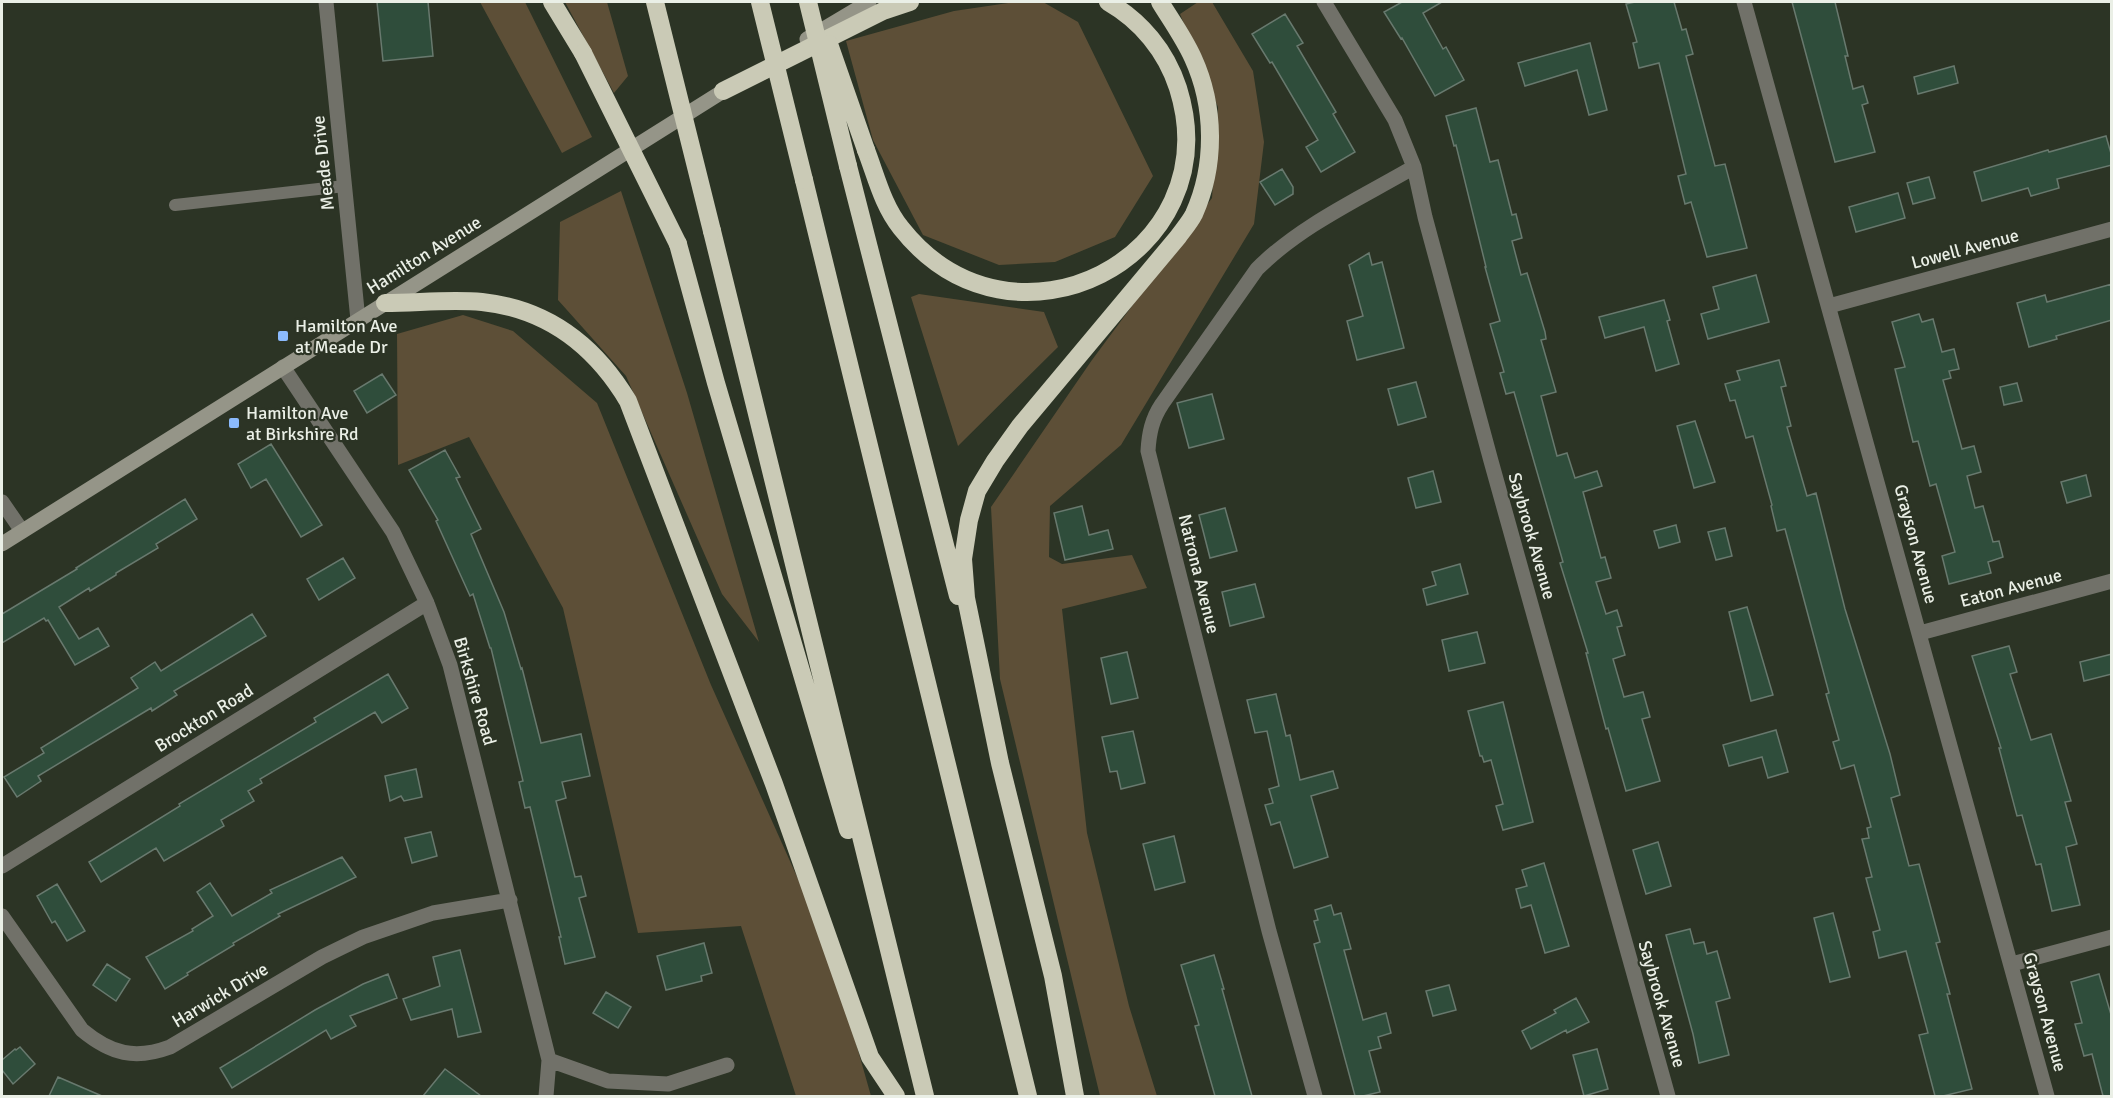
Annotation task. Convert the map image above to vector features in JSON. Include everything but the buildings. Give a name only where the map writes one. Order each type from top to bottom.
[{"type":"highway","points":[[552,2],[583,53],[678,244],[716,383],[913,1048]]},
{"type":"highway","points":[[655,2],[925,1096]]},
{"type":"highway","points":[[760,2],[1028,1096]]},
{"type":"highway","points":[[807,2],[945,549],[992,720]]},
{"type":"highway","points":[[814,2],[885,202],[899,226],[916,247],[942,268],[972,283],[1001,291],[1031,293],[1066,289],[1115,267],[1145,241],[1163,216],[1176,192],[1184,163],[1186,135],[1182,103],[1173,75],[1159,48],[1142,27],[1121,9],[1108,2]]},
{"type":"highway","points":[[723,91],[883,11],[910,2]]},
{"type":"highway","points":[[1075,1096],[1053,976],[1000,763],[966,598],[963,559],[969,520],[977,491],[994,461],[1020,426],[1193,216],[1204,183],[1211,148],[1205,91],[1192,57],[1160,2]]},
{"type":"highway","points":[[385,303],[481,302],[512,307],[542,318],[567,332],[594,354],[615,379],[628,401],[774,784],[870,1057],[896,1096]]},
{"type":"main road","name":"Hamilton Avenue","points":[[2,544],[723,91],[869,2]]},
{"type":"street","name":"Meade Drive","points":[[326,2],[358,320]]},
{"type":"street","name":"Saybrook Avenue","points":[[1324,2],[1395,120],[1414,167],[1425,217],[1491,461],[1668,1096]]},
{"type":"street","name":"Grayson Avenue","points":[[1744,2],[2047,1096]]},
{"type":"street","name":"Natrona Avenue","points":[[1315,1096],[1269,931],[1162,508],[1148,451],[1149,433],[1154,416],[1162,404],[1257,269],[1269,256],[1299,233],[1414,167]]},
{"type":"street","name":"Lowell Avenue","points":[[1830,306],[2112,229]]},
{"type":"street","name":"Birkshire Road","points":[[283,367],[393,532],[427,603],[450,665],[549,1060],[546,1096]]},
{"type":"street","points":[[2,502],[22,531]]},
{"type":"street","name":"Eaton Avenue","points":[[1920,633],[2112,581]]},
{"type":"street","name":"Brockton Road","points":[[2,866],[427,603]]},
{"type":"street","name":"Harwick Drive","points":[[2,916],[82,1030],[98,1043],[117,1051],[135,1054],[155,1052],[170,1047],[322,957],[363,937],[432,914],[510,900]]},
{"type":"street","points":[[2012,964],[2112,937]]},
{"type":"street","points":[[549,1060],[608,1081],[668,1084],[727,1065]]},
{"type":"lane","points":[[175,206],[345,186]]},
{"type":"shaded area","points":[[480,2],[525,2],[592,137],[562,153]]},
{"type":"shaded area","points":[[565,2],[607,2],[628,76],[614,93]]},
{"type":"shaded area","points":[[1015,2],[1043,2],[1078,22],[1153,176],[1115,237],[1055,262],[999,265],[923,235],[873,140],[846,41],[954,11]]},
{"type":"shaded area","points":[[1198,2],[1212,2],[1253,71],[1264,142],[1254,224],[1121,445],[1050,506],[1049,557],[1062,564],[1132,555],[1147,588],[1062,609],[1087,833],[1129,1006],[1157,1096],[1100,1096],[1000,679],[991,507],[1092,360],[1212,198],[1218,107],[1180,14]]},
{"type":"shaded area","points":[[621,191],[687,393],[759,642],[722,594],[626,376],[558,300],[560,222]]},
{"type":"shaded area","points":[[919,294],[1044,312],[1058,347],[958,446],[911,297]]},
{"type":"shaded area","points":[[463,315],[513,331],[597,403],[711,685],[829,948],[871,1096],[796,1096],[741,926],[638,933],[563,608],[469,437],[398,465],[397,334]]},
{"type":"place","name":"Hamilton Ave at Meade Dr","points":[[283,336]]},
{"type":"place","name":"Hamilton Ave at Birkshire Rd","points":[[234,423]]}]
